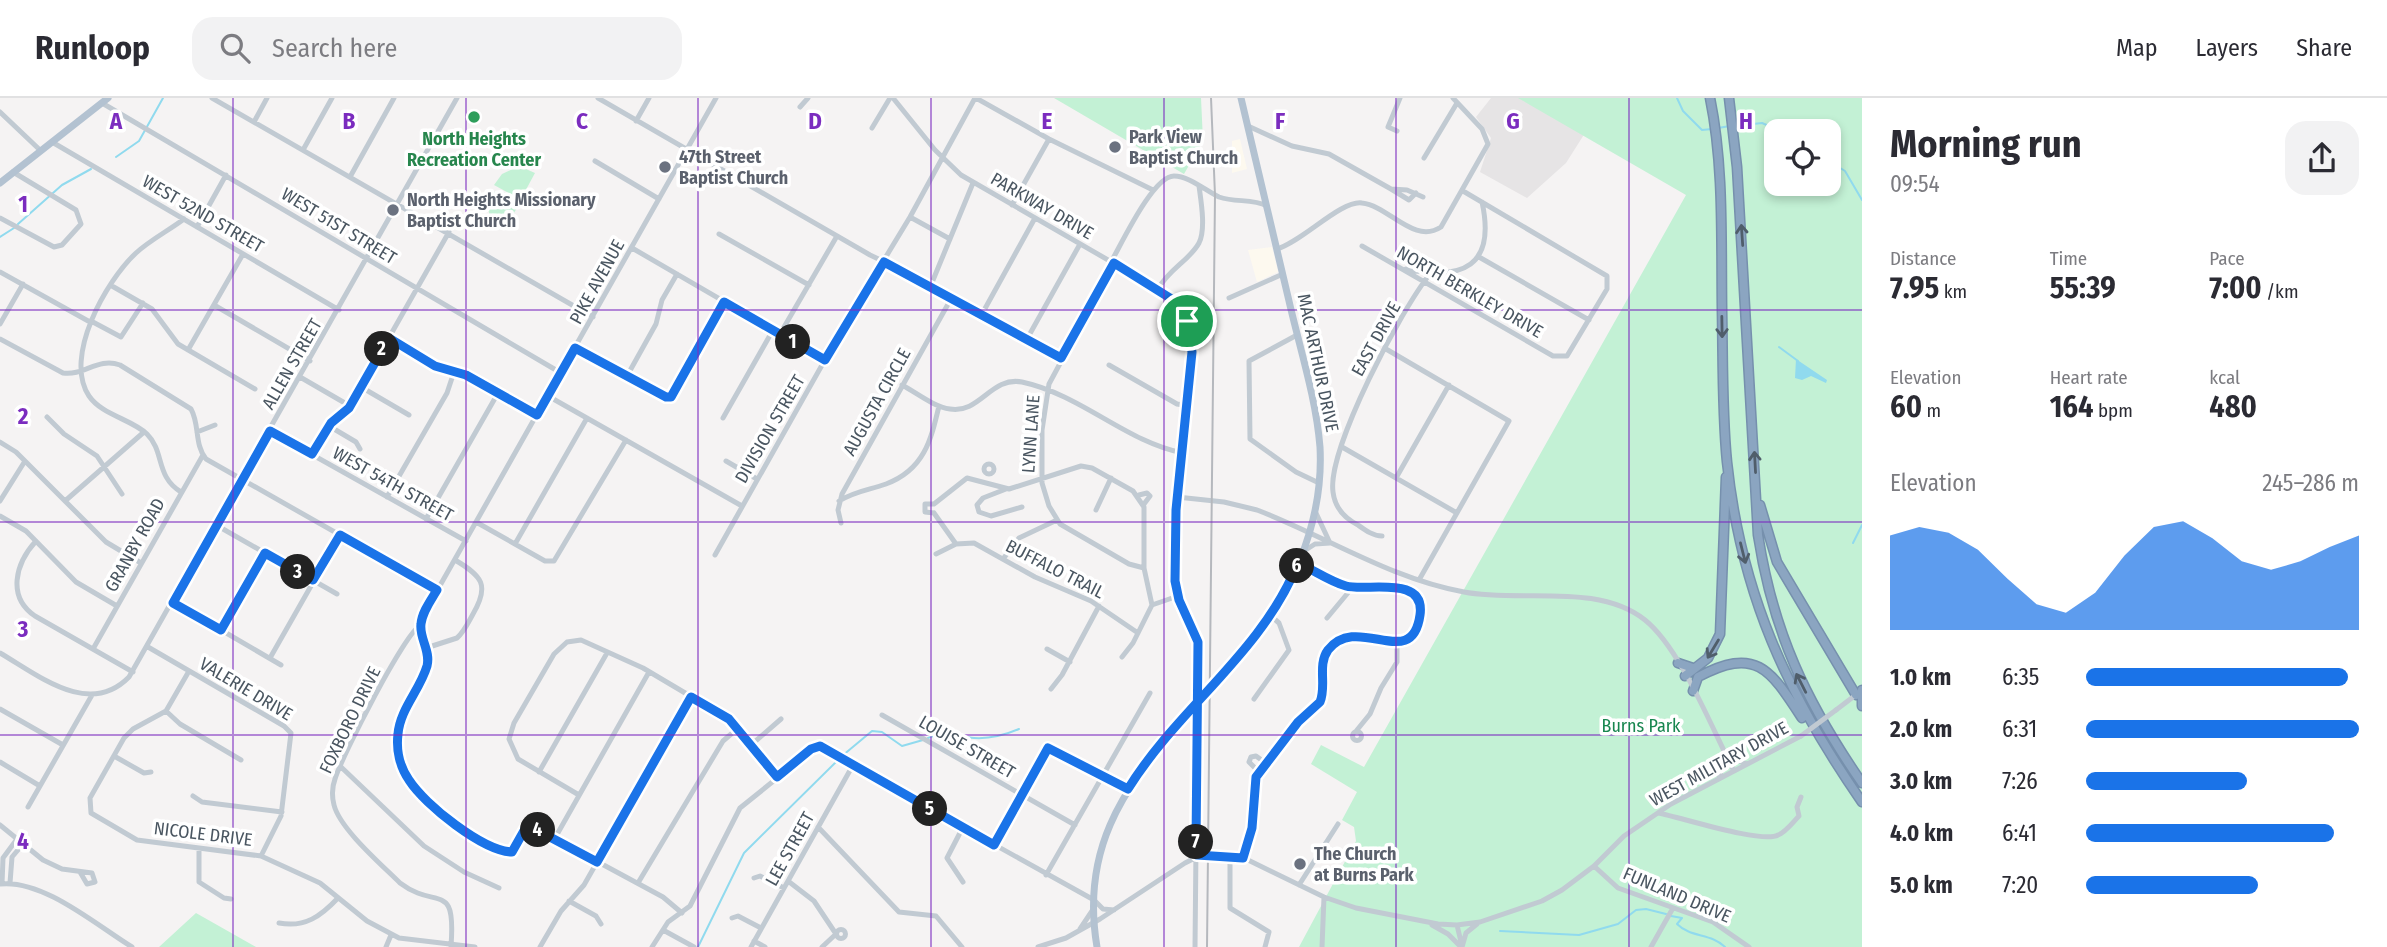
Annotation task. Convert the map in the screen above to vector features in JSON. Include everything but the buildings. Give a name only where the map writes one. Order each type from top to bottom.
[{"type":"highway","points":[[1686,678],[1693,668],[1712,653],[1720,634],[1727,460],[1717,141],[1710,98]]},
{"type":"highway","points":[[1729,98],[1735,139],[1763,569],[1772,608],[1787,649],[1815,711],[1862,783]]},
{"type":"highway","points":[[1727,460],[1741,546],[1754,596],[1776,654],[1811,726],[1862,802]]},
{"type":"highway","points":[[1756,492],[1777,562],[1858,692],[1862,705]]},
{"type":"highway","points":[[1678,663],[1693,668]]},
{"type":"highway","points":[[1686,678],[1698,677],[1726,663],[1753,664],[1770,675],[1806,724],[1811,726]]},
{"type":"highway","points":[[1693,691],[1698,677]]},
{"type":"main road","name":"MAC ARTHUR DRIVE","points":[[1097,947],[1094,900],[1105,830],[1128,789],[1271,616],[1298,563],[1315,510],[1318,487],[1316,416],[1241,98]]},
{"type":"main road","points":[[0,183],[106,99]]},
{"type":"street","points":[[212,98],[593,317]]},
{"type":"street","points":[[254,122],[268,98]]},
{"type":"street","points":[[303,150],[332,98]]},
{"type":"street","points":[[350,177],[394,98]]},
{"type":"street","name":"ALLEN STREET","points":[[92,695],[117,687],[133,672],[457,98]]},
{"type":"street","points":[[598,98],[837,236],[1061,358]]},
{"type":"street","points":[[636,121],[649,98]]},
{"type":"street","name":"PIKE AVENUE","points":[[421,625],[437,590],[716,98]]},
{"type":"street","points":[[800,107],[808,98]]},
{"type":"street","points":[[872,128],[891,98]]},
{"type":"street","name":"PARKWAY DRIVE","points":[[891,98],[942,158],[973,183],[1158,289],[1178,307],[1190,330],[1192,352],[1189,406],[1177,497],[1175,563],[1178,596],[1198,642],[1195,947]]},
{"type":"street","points":[[975,98],[1049,139],[1153,190],[1160,181],[1173,176],[1232,200],[1266,202]]},
{"type":"street","name":"DIVISION STREET","points":[[715,555],[825,360],[910,217],[975,98]]},
{"type":"street","points":[[1397,131],[1388,127],[1400,98]]},
{"type":"street","name":"WEST 51ST STREET","points":[[106,99],[147,129],[561,373]]},
{"type":"street","points":[[1277,249],[1319,226],[1341,207],[1354,202],[1375,206],[1417,230],[1432,232],[1444,225],[1488,144],[1486,133],[1455,100],[1424,158]]},
{"type":"street","points":[[1,113],[41,151]]},
{"type":"street","points":[[1248,126],[1292,146],[1329,154],[1391,189],[1416,193],[1423,197]]},
{"type":"street","points":[[1012,205],[1049,139]]},
{"type":"street","name":"WEST 52ND STREET","points":[[52,142],[339,310]]},
{"type":"street","points":[[595,161],[659,199]]},
{"type":"street","points":[[0,218],[51,246],[62,245],[79,228],[81,217],[76,210],[13,173]]},
{"type":"street","points":[[197,227],[226,175]]},
{"type":"street","points":[[930,285],[973,183]]},
{"type":"street","points":[[1158,289],[1168,272],[1190,255],[1201,239],[1199,186]]},
{"type":"street","name":"LYNN LANE","points":[[1057,520],[1049,506],[1042,478],[1042,430],[1048,390],[1061,358],[1153,190]]},
{"type":"street","points":[[1463,191],[1603,271],[1608,282],[1589,320],[1479,257]]},
{"type":"street","points":[[1396,266],[1430,274],[1460,271],[1479,257],[1487,234],[1482,202]]},
{"type":"street","points":[[910,217],[950,239]]},
{"type":"street","points":[[982,314],[1035,218]]},
{"type":"street","points":[[181,492],[165,478],[150,438],[93,401],[80,372],[85,336],[112,285],[134,254],[184,219]]},
{"type":"street","points":[[312,454],[329,426],[350,406],[449,232]]},
{"type":"street","points":[[719,234],[809,285]]},
{"type":"street","points":[[780,334],[837,236]]},
{"type":"street","points":[[1027,339],[1080,244]]},
{"type":"street","name":"NORTH BERKLEY DRIVE","points":[[1362,246],[1553,356],[1565,356],[1589,320]]},
{"type":"street","points":[[632,248],[825,360]]},
{"type":"street","points":[[188,350],[243,254]]},
{"type":"street","points":[[0,271],[121,337],[144,303]]},
{"type":"street","points":[[627,376],[659,319],[661,304],[677,274]]},
{"type":"street","points":[[1228,298],[1283,274]]},
{"type":"street","name":"EAST DRIVE","points":[[1333,492],[1353,410],[1430,274]]},
{"type":"street","points":[[0,324],[23,284]]},
{"type":"street","points":[[112,285],[144,303],[157,314],[175,341],[255,389]]},
{"type":"street","name":"AUGUSTA CIRCLE","points":[[839,500],[952,297]]},
{"type":"street","points":[[575,348],[668,397],[674,394],[724,302]]},
{"type":"street","points":[[214,305],[310,361]]},
{"type":"street","points":[[723,418],[774,330]]},
{"type":"street","points":[[1297,335],[1249,361],[1247,430],[1254,444],[1318,487],[1333,492],[1346,518],[1374,535],[1382,536]]},
{"type":"street","points":[[389,338],[435,366],[498,393],[537,415]]},
{"type":"street","points":[[0,339],[59,372],[80,372],[103,362],[120,365],[188,405],[195,416],[203,455],[437,590]]},
{"type":"street","points":[[1386,349],[1507,418],[1509,424],[1419,580]]},
{"type":"street","points":[[1110,365],[1177,404],[1189,406]]},
{"type":"street","points":[[387,497],[447,393],[454,372]]},
{"type":"street","points":[[300,377],[350,406]]},
{"type":"street","points":[[902,385],[939,406],[953,410],[966,408],[995,387],[1011,381],[1048,390],[1082,403],[1157,446],[1183,453]]},
{"type":"street","points":[[1396,478],[1449,385]]},
{"type":"street","points":[[361,387],[409,415]]},
{"type":"street","points":[[426,519],[498,393]]},
{"type":"street","points":[[548,396],[742,506]]},
{"type":"street","points":[[841,523],[839,500],[857,490],[892,481],[925,454],[933,440],[939,406]]},
{"type":"street","points":[[47,417],[64,434],[97,456],[122,494]]},
{"type":"street","points":[[515,544],[587,418]]},
{"type":"street","points":[[197,432],[215,425]]},
{"type":"street","points":[[329,426],[356,442],[360,449]]},
{"type":"street","name":"WEST 54TH STREET","points":[[270,431],[466,541]]},
{"type":"street","points":[[65,501],[144,432]]},
{"type":"street","points":[[476,522],[545,561],[557,559],[626,440]]},
{"type":"street","points":[[0,442],[25,461],[106,542],[141,563]]},
{"type":"street","points":[[1342,447],[1457,513]]},
{"type":"street","name":"GRANBY ROAD","points":[[93,649],[203,455]]},
{"type":"street","points":[[0,502],[25,461]]},
{"type":"street","points":[[726,461],[757,479]]},
{"type":"street","points":[[1022,507],[992,516],[979,512],[979,500],[1081,466],[1111,478],[1139,495],[1147,493],[1150,496],[1144,504],[1144,568],[1152,604],[1138,633],[1122,657]]},
{"type":"street","points":[[980,480],[984,473]]},
{"type":"street","points":[[1096,510],[1111,478]]},
{"type":"street","points":[[934,513],[927,513],[923,508],[926,504],[934,503],[963,479],[980,480],[1006,489]]},
{"type":"street","points":[[1177,497],[1245,506],[1419,580],[1474,594],[1582,599],[1616,605],[1651,625],[1678,663],[1734,771]]},
{"type":"street","points":[[934,503],[934,513],[956,544],[936,554]]},
{"type":"street","points":[[1315,510],[1320,528],[1330,543]]},
{"type":"street","points":[[0,516],[36,541],[76,582],[117,606]]},
{"type":"street","points":[[1003,559],[1023,535],[1057,520],[1129,564],[1144,568]]},
{"type":"street","points":[[216,525],[337,594]]},
{"type":"street","points":[[270,658],[340,535]]},
{"type":"street","points":[[36,541],[16,579],[22,604],[35,616],[133,672]]},
{"type":"street","name":"BUFFALO TRAIL","points":[[956,544],[974,543],[1099,606],[1138,633]]},
{"type":"street","points":[[1302,553],[1315,544],[1330,543]]},
{"type":"street","points":[[221,630],[265,553]]},
{"type":"street","points":[[426,648],[457,638],[482,597],[482,584],[477,574],[455,560]]},
{"type":"street","points":[[1243,858],[1252,824],[1253,784],[1259,772],[1268,764],[1298,722],[1320,702],[1324,660],[1329,649],[1360,635],[1397,643],[1409,637],[1420,618],[1415,598],[1407,592],[1386,586],[1352,588],[1298,563]]},
{"type":"street","points":[[1328,618],[1352,588]]},
{"type":"street","points":[[1152,604],[1178,596]]},
{"type":"street","points":[[173,603],[281,665]]},
{"type":"street","points":[[1051,689],[1099,606]]},
{"type":"street","points":[[1254,699],[1289,650],[1279,623],[1271,616]]},
{"type":"street","points":[[421,625],[427,666],[408,703],[398,733],[398,752],[405,774],[418,791],[469,834],[498,849],[514,852],[526,828],[540,831],[672,902],[682,913]]},
{"type":"street","name":"FOXBORO DRIVE","points":[[421,625],[412,629],[399,652],[340,766],[333,795],[341,820],[403,885],[440,898],[449,906],[453,918],[451,945]]},
{"type":"street","points":[[579,795],[518,760],[511,750],[511,731],[556,650],[567,642],[581,640],[649,672],[727,717],[777,777]]},
{"type":"street","points":[[1357,730],[1370,714],[1381,688],[1397,662],[1397,643]]},
{"type":"street","name":"VALERIE DRIVE","points":[[148,647],[290,731],[292,740],[282,812],[261,856]]},
{"type":"street","points":[[1047,649],[1069,662]]},
{"type":"street","points":[[0,653],[67,691],[92,695],[29,807]]},
{"type":"street","points":[[539,772],[607,653]]},
{"type":"street","points":[[189,671],[166,711],[180,724],[241,760]]},
{"type":"street","points":[[555,838],[649,672]]},
{"type":"street","name":"WEST MILITARY DRIVE","points":[[1197,855],[1243,858],[1299,886],[1356,908],[1426,922],[1457,925],[1480,922],[1551,896],[1594,866],[1620,840],[1658,813],[1801,736],[1858,692]]},
{"type":"street","points":[[1046,875],[1150,693]]},
{"type":"street","points":[[540,947],[569,901],[584,885],[691,697]]},
{"type":"street","points":[[0,709],[63,745]]},
{"type":"street","name":"NICOLE DRIVE","points":[[166,711],[133,729],[90,798],[91,813],[137,840],[261,856],[316,881],[391,935],[419,943],[475,947]]},
{"type":"street","name":"LOUISE STREET","points":[[882,715],[1075,825]]},
{"type":"street","points":[[751,745],[781,719]]},
{"type":"street","points":[[638,883],[723,741],[737,729]]},
{"type":"street","points":[[652,947],[669,921],[690,906],[737,812],[811,749],[820,746],[1094,900],[1103,909],[1114,910]]},
{"type":"street","points":[[994,845],[1050,747],[1128,789]]},
{"type":"street","points":[[114,756],[144,773],[151,772]]},
{"type":"street","points":[[1726,756],[1748,764]]},
{"type":"street","points":[[1719,778],[1726,756]]},
{"type":"street","points":[[1259,772],[1249,762],[1251,757],[1268,764]]},
{"type":"street","points":[[0,762],[40,786]]},
{"type":"street","name":"LEE STREET","points":[[753,944],[853,765]]},
{"type":"street","points":[[340,766],[424,846],[464,872],[499,888]]},
{"type":"street","points":[[193,796],[202,802],[282,812]]},
{"type":"street","points":[[1658,813],[1747,834],[1773,837],[1779,835],[1799,816],[1797,807],[1801,797]]},
{"type":"street","points":[[1299,886],[1338,824]]},
{"type":"street","points":[[0,825],[50,864],[80,872]]},
{"type":"street","points":[[818,827],[897,911],[936,916],[962,947]]},
{"type":"street","points":[[963,827],[947,858],[963,882]]},
{"type":"street","points":[[17,839],[6,852],[1,884],[10,883],[47,894],[132,947]]},
{"type":"street","points":[[10,883],[13,855],[23,844]]},
{"type":"street","points":[[199,849],[199,881],[223,898],[231,899]]},
{"type":"street","points":[[6,852],[13,855]]},
{"type":"street","points":[[1038,947],[1094,923],[1197,855]]},
{"type":"street","points":[[1230,856],[1230,908],[1269,932],[1265,947]]},
{"type":"street","points":[[1602,858],[1605,877]]},
{"type":"street","points":[[1185,863],[1196,867]]},
{"type":"street","points":[[2,865],[10,866]]},
{"type":"street","name":"FUNLAND DRIVE","points":[[1594,866],[1605,877],[1630,893],[1721,926],[1749,947]]},
{"type":"street","points":[[758,875],[784,888]]},
{"type":"street","points":[[788,881],[807,894],[836,934],[822,947]]},
{"type":"street","points":[[1322,947],[1324,897]]},
{"type":"street","points":[[279,923],[295,924],[314,920],[338,898]]},
{"type":"street","points":[[569,901],[598,918],[601,924]]},
{"type":"street","points":[[737,908],[735,917],[761,928]]},
{"type":"street","points":[[1651,947],[1673,908]]},
{"type":"street","points":[[1079,931],[1094,909]]},
{"type":"street","points":[[1426,922],[1448,934],[1462,947]]},
{"type":"street","points":[[1462,947],[1466,933],[1480,922]]},
{"type":"street","points":[[1457,925],[1462,947]]},
{"type":"street","points":[[663,930],[694,947]]},
{"type":"street","points":[[386,947],[391,935]]},
{"type":"street","points":[[753,944],[765,947]]},
{"type":"shaded area","points":[[1491,98],[1531,98],[1585,133],[1566,163],[1527,198],[1480,172],[1491,138],[1476,117]]},
{"type":"shaded area","points":[[1240,139],[1247,169],[1232,173],[1232,141]]},
{"type":"shaded area","points":[[1272,247],[1278,272],[1257,282],[1248,250]]},
{"type":"green space","points":[[1054,98],[1201,98],[1203,141],[1184,174]]},
{"type":"green space","name":"Burns Park","points":[[1518,98],[1862,98],[1862,947],[1299,947],[1356,841],[1354,827],[1342,820],[1357,792],[1311,764],[1321,745],[1364,767],[1686,195]]},
{"type":"green space","points":[[519,166],[535,173],[522,197],[518,198],[494,185],[502,174]]},
{"type":"green space","points":[[493,191],[515,204],[517,208],[503,230],[489,213]]},
{"type":"green space","points":[[196,913],[256,947],[159,947]]},
{"type":"water","points":[[1796,359],[1827,380],[1826,383],[1811,376],[1802,380],[1795,378]]},
{"type":"waterway","points":[[116,157],[139,141],[163,98]]},
{"type":"waterway","points":[[1677,98],[1683,111],[1702,130],[1712,129]]},
{"type":"waterway","points":[[1735,126],[1764,124]]},
{"type":"waterway","points":[[1718,128],[1730,126]]},
{"type":"waterway","points":[[1841,168],[1862,200]]},
{"type":"waterway","points":[[18,224],[62,185],[91,169]]},
{"type":"waterway","points":[[0,237],[14,228]]},
{"type":"waterway","points":[[1779,347],[1798,361]]},
{"type":"waterway","points":[[1853,543],[1862,525]]},
{"type":"waterway","points":[[928,738],[945,735],[985,738],[1019,729]]},
{"type":"waterway","points":[[842,756],[872,731],[882,732],[902,746],[923,740]]},
{"type":"waterway","points":[[698,947],[744,853],[838,760]]},
{"type":"waterway","points":[[1500,931],[1579,935],[1618,924],[1636,910],[1646,909],[1666,914]]},
{"type":"waterway","points":[[1671,916],[1682,918],[1677,924],[1688,932],[1714,939],[1725,947]]},
{"type":"railway","points":[[1207,947],[1215,195],[1211,98]]},
{"type":"place","name":"North Heights Recreation Center","points":[[474,117]]},
{"type":"place","name":"Park View Baptist Church","points":[[1115,147]]},
{"type":"place","name":"47th Street Baptist Church","points":[[665,167]]},
{"type":"place","name":"North Heights Missionary Baptist Church","points":[[393,210]]},
{"type":"place","name":"The Church at Burns Park","points":[[1300,864]]},
{"type":"route","points":[[1187,321],[1178,307],[1160,290],[1114,263],[1061,358],[926,282],[884,262],[825,360],[724,302],[671,397],[666,397],[575,348],[537,415],[466,375],[435,366],[389,338],[349,408],[331,423],[312,454],[270,431],[173,603],[221,630],[265,553],[313,580],[340,535],[437,590],[421,620],[428,657],[427,666],[398,728],[398,752],[410,783],[463,829],[485,843],[508,852],[515,851],[525,829],[531,827],[597,862],[691,697],[729,719],[777,777],[811,749],[820,746],[994,845],[1048,748],[1054,748],[1128,789],[1167,737],[1181,723],[1239,656],[1250,644],[1261,631],[1280,602],[1298,563],[1348,587],[1386,586],[1409,593],[1418,603],[1420,618],[1414,631],[1405,640],[1388,643],[1362,635],[1354,636],[1329,649],[1323,664],[1323,696],[1320,702],[1298,722],[1254,782],[1252,824],[1243,858],[1197,855],[1196,844],[1198,732],[1199,656],[1198,642],[1179,600],[1175,581],[1176,510],[1191,388],[1192,343],[1187,321]]}]
